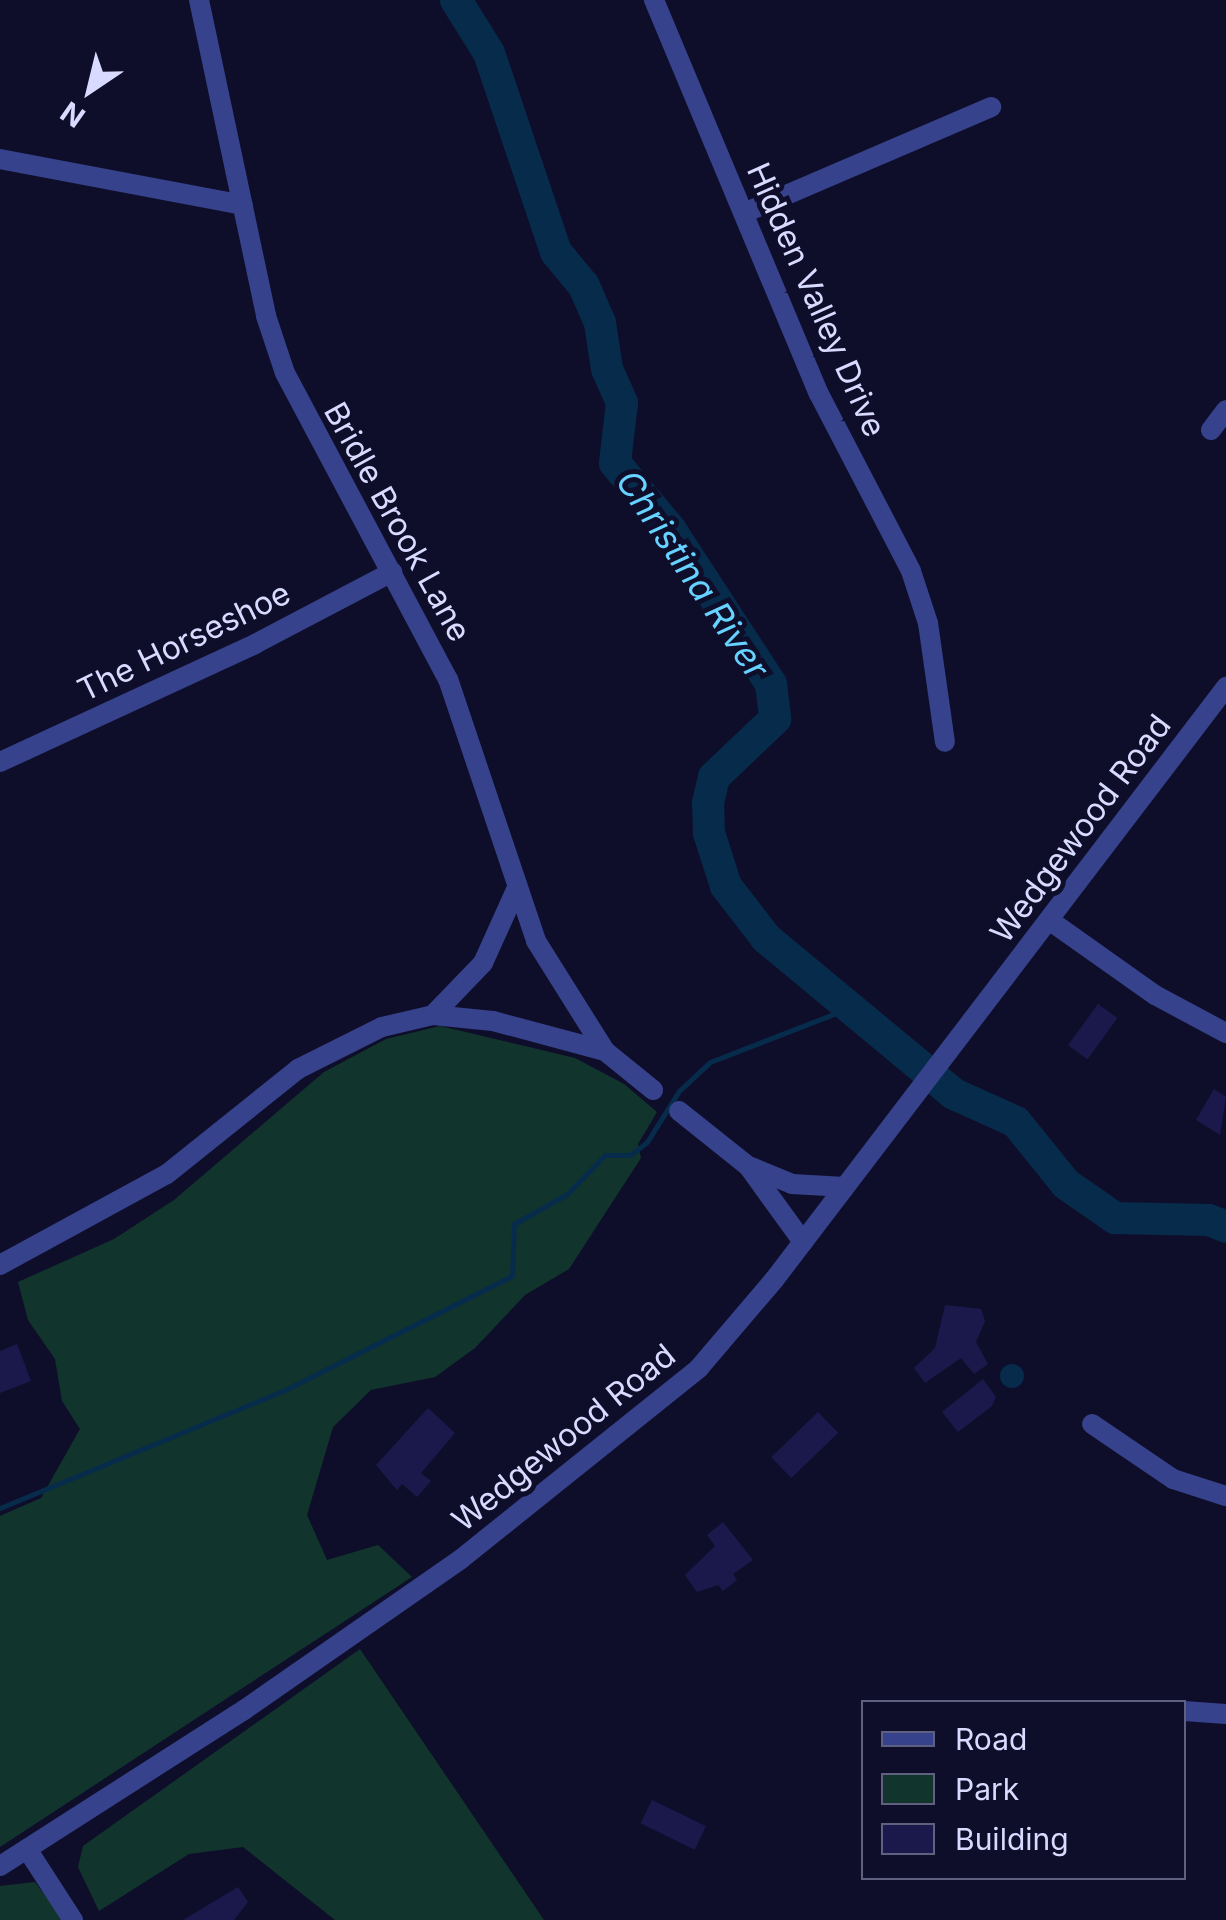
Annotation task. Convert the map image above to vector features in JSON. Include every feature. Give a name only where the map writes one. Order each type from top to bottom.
[{"type":"street","name":"Bridle Brook Lane","points":[[199,0],[266,316],[286,372],[448,679],[516,890],[557,980],[605,1051]]},
{"type":"street","name":"Hidden Valley Drive","points":[[654,0],[819,394],[911,571],[928,623],[945,742]]},
{"type":"street","points":[[744,213],[991,107]]},
{"type":"street","points":[[0,159],[243,205]]},
{"type":"street","points":[[1211,430],[1226,410]]},
{"type":"street","name":"The Horseshoe","points":[[0,762],[256,644],[392,572]]},
{"type":"street","name":"Wedgewood Road","points":[[0,1866],[244,1710],[596,1455],[720,1347],[1224,696]]},
{"type":"street","points":[[433,1015],[483,963],[516,890]]},
{"type":"street","points":[[1049,920],[1155,995],[1226,1034]]},
{"type":"street","points":[[0,1265],[168,1174],[298,1069],[382,1027],[433,1015],[492,1021],[605,1051],[653,1090]]},
{"type":"street","points":[[680,1111],[748,1166],[803,1242]]},
{"type":"street","points":[[748,1166],[792,1184],[846,1187]]},
{"type":"street","points":[[1092,1424],[1173,1478],[1226,1496]]},
{"type":"street","points":[[1186,1711],[1226,1714]]},
{"type":"street","points":[[26,1849],[73,1920]]},
{"type":"green space","points":[[440,1026],[575,1058],[624,1084],[657,1112],[638,1144],[641,1158],[569,1269],[525,1295],[475,1348],[435,1377],[371,1390],[333,1427],[307,1515],[327,1560],[378,1545],[412,1577],[0,1847],[0,1516],[41,1498],[80,1429],[62,1401],[55,1359],[28,1320],[18,1282],[114,1239],[174,1200],[324,1072],[386,1039]]},
{"type":"green space","points":[[360,1649],[544,1920],[335,1920],[243,1847],[189,1854],[99,1911],[78,1867],[83,1846]]},
{"type":"green space","points":[[35,1882],[64,1920],[0,1920],[0,1886]]},
{"type":"water","points":[[1012,1364],[1021,1367],[1021,1385],[1012,1388],[1003,1385],[1000,1376],[1003,1367]]},
{"type":"building","points":[[1098,1004],[1117,1018],[1087,1059],[1068,1045]]},
{"type":"building","points":[[1214,1089],[1226,1097],[1220,1135],[1196,1120]]},
{"type":"building","points":[[945,1305],[981,1309],[985,1321],[976,1342],[988,1364],[974,1374],[961,1358],[925,1383],[914,1368],[935,1348]]},
{"type":"building","points":[[17,1344],[31,1381],[0,1393],[0,1351]]},
{"type":"building","points":[[983,1379],[996,1397],[992,1406],[958,1432],[942,1412]]},
{"type":"building","points":[[428,1408],[455,1433],[421,1473],[431,1481],[417,1497],[402,1484],[397,1490],[376,1465]]},
{"type":"building","points":[[818,1412],[838,1433],[791,1478],[771,1457]]},
{"type":"building","points":[[723,1522],[753,1560],[733,1574],[737,1580],[723,1591],[718,1585],[697,1592],[685,1575],[715,1546],[707,1535]]},
{"type":"building","points":[[652,1800],[706,1826],[695,1850],[641,1823]]},
{"type":"building","points":[[238,1887],[248,1902],[234,1920],[183,1920]]},
{"type":"waterway","name":"Christina River","points":[[456,0],[489,53],[556,252],[584,286],[600,323],[607,369],[622,403],[615,463],[670,529],[771,684],[775,719],[714,777],[708,803],[709,833],[726,886],[766,938],[954,1094],[1016,1122],[1066,1184],[1115,1218],[1209,1220],[1226,1227]]},
{"type":"waterway","points":[[0,1508],[285,1390],[512,1276],[514,1224],[567,1194],[605,1155],[630,1155],[647,1142],[679,1091],[710,1062],[852,1007]]}]
